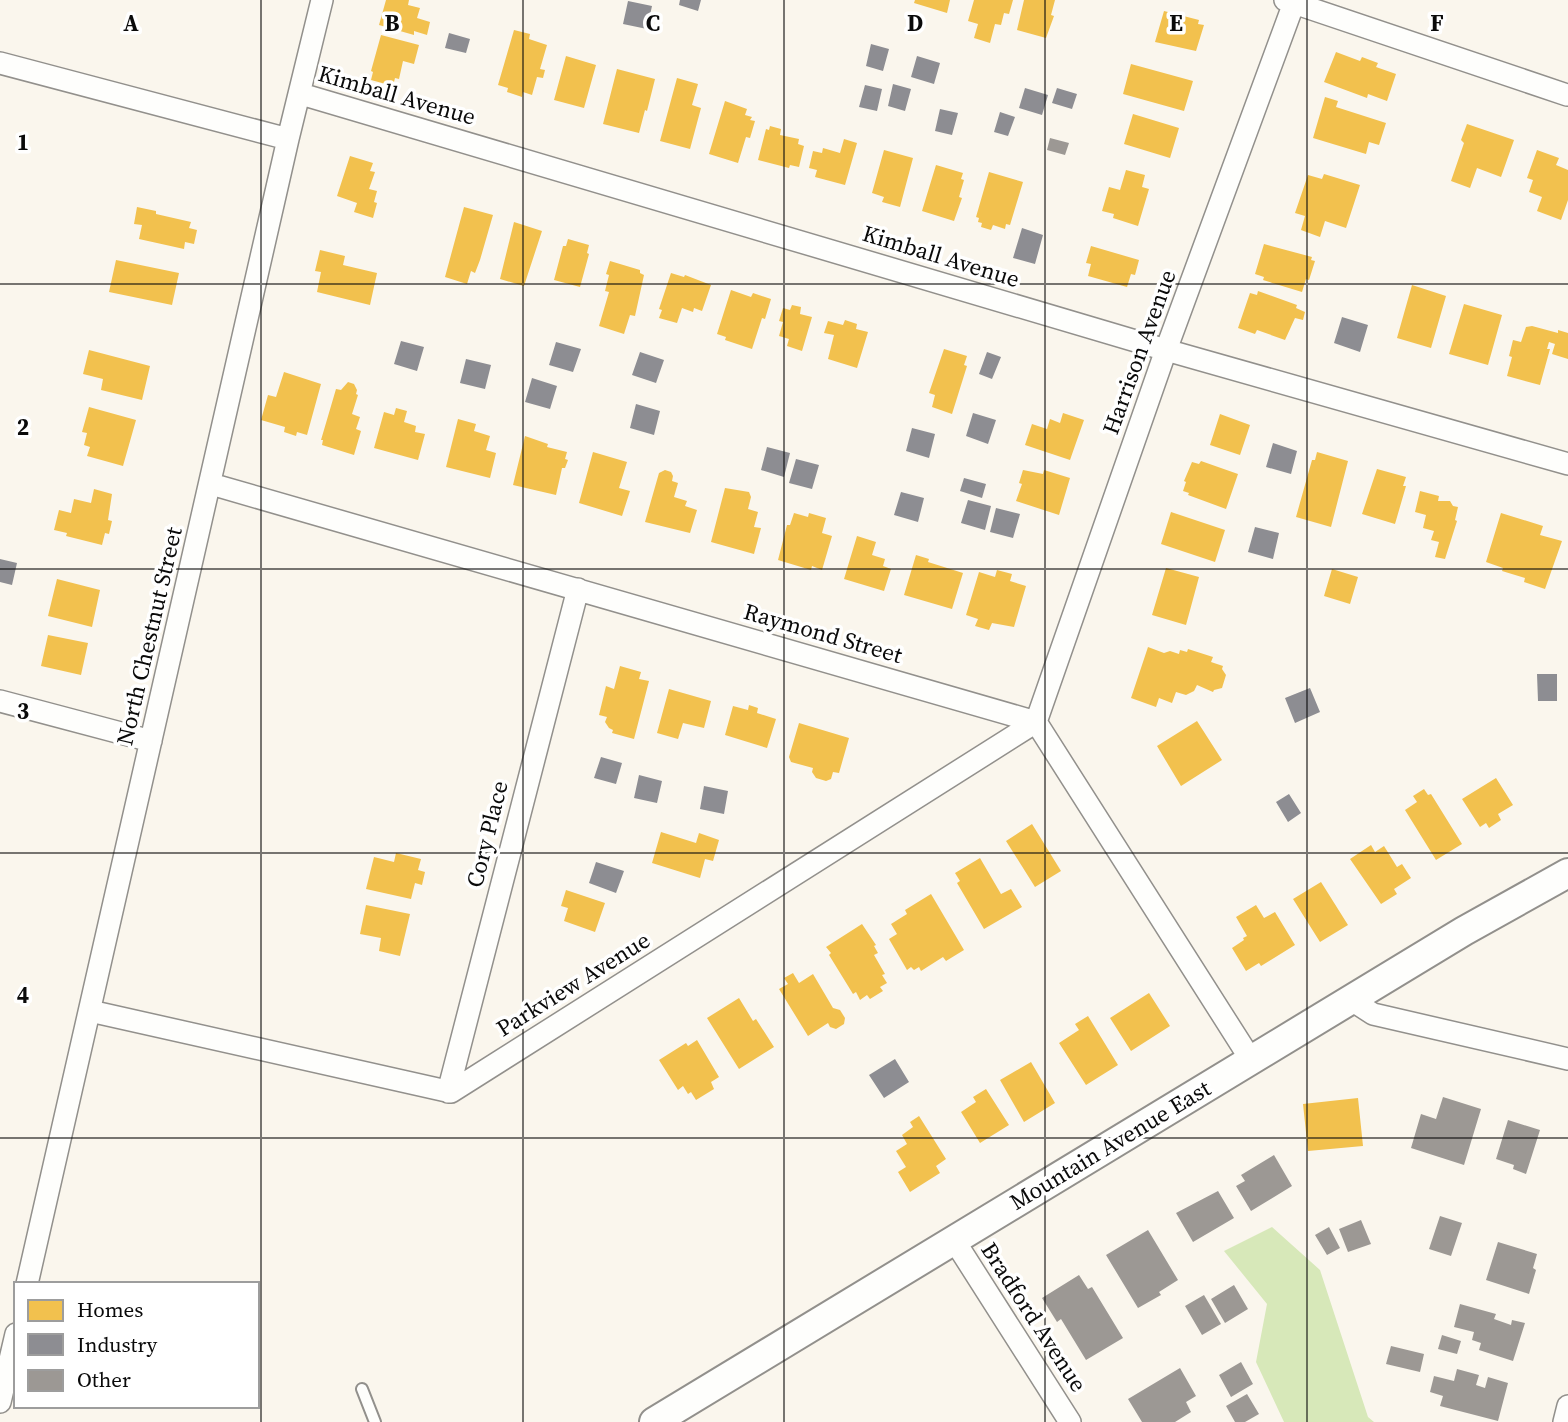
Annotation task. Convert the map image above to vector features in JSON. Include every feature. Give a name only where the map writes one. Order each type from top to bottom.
[{"type":"street","name":"North Chestnut Street","points":[[27,1282],[322,0]]},
{"type":"street","points":[[1291,1],[1567,95]]},
{"type":"street","name":"Harrison Avenue","points":[[1035,722],[1291,1]]},
{"type":"street","points":[[0,63],[288,139]]},
{"type":"street","name":"Kimball Avenue","points":[[301,94],[1166,350],[1568,464]]},
{"type":"street","name":"Raymond Street","points":[[211,484],[1035,722]]},
{"type":"street","name":"Cory Place","points":[[448,1091],[578,589]]},
{"type":"street","points":[[0,701],[151,741]]},
{"type":"street","points":[[1035,722],[1251,1060]]},
{"type":"street","name":"Parkview Avenue","points":[[448,1091],[451,1092],[1035,722]]},
{"type":"street","name":"Mountain Avenue East","points":[[654,1422],[1350,999],[1568,873]]},
{"type":"street","points":[[1350,999],[1373,1014],[1568,1059]]},
{"type":"street","points":[[90,1011],[448,1091]]},
{"type":"street","name":"Bradford Avenue","points":[[954,1240],[1070,1422]]},
{"type":"street","points":[[0,1402],[14,1342]]},
{"type":"street","points":[[1564,1422],[1568,1406]]},
{"type":"lane","points":[[362,1389],[375,1422]]},
{"type":"green space","points":[[1272,1227],[1320,1270],[1368,1417],[1374,1422],[1284,1422],[1256,1362],[1267,1304],[1224,1251]]},
{"type":"building: Homes","points":[[386,0],[409,0],[408,5],[420,8],[417,18],[430,22],[427,35],[414,31],[414,35],[379,25]]},
{"type":"building: Homes","points":[[915,0],[950,0],[947,13],[914,3]]},
{"type":"building: Homes","points":[[974,0],[1013,0],[1009,14],[1004,13],[1001,25],[995,24],[990,43],[974,38],[978,24],[968,21]]},
{"type":"building: Homes","points":[[1024,0],[1055,0],[1051,15],[1054,16],[1046,38],[1017,30]]},
{"type":"building: Homes","points":[[1164,11],[1199,20],[1198,24],[1204,25],[1196,51],[1155,42]]},
{"type":"building: Homes","points":[[514,30],[530,34],[529,39],[547,45],[540,69],[545,70],[543,78],[537,77],[532,95],[523,92],[522,97],[507,92],[508,88],[498,85]]},
{"type":"building: Homes","points":[[381,35],[419,45],[414,64],[403,61],[399,79],[395,78],[393,86],[371,80]]},
{"type":"building: Homes","points":[[1336,52],[1360,61],[1362,57],[1378,63],[1376,67],[1396,74],[1387,101],[1368,94],[1367,98],[1324,82]]},
{"type":"building: Homes","points":[[566,56],[596,65],[584,108],[554,100]]},
{"type":"building: Homes","points":[[1131,64],[1193,81],[1184,111],[1123,94]]},
{"type":"building: Homes","points":[[617,69],[655,79],[639,133],[603,124]]},
{"type":"building: Homes","points":[[677,78],[698,84],[692,105],[701,108],[690,149],[660,141]]},
{"type":"building: Homes","points":[[1325,97],[1338,101],[1336,107],[1386,123],[1379,145],[1369,142],[1366,154],[1313,138]]},
{"type":"building: Homes","points":[[725,101],[747,109],[745,115],[755,121],[750,138],[746,137],[738,163],[709,154]]},
{"type":"building: Homes","points":[[1133,114],[1179,128],[1170,158],[1124,144]]},
{"type":"building: Homes","points":[[1467,124],[1514,140],[1501,177],[1477,168],[1470,188],[1451,181],[1464,143],[1461,140]]},
{"type":"building: Homes","points":[[770,126],[781,129],[780,135],[799,139],[798,144],[804,146],[799,167],[790,165],[789,168],[758,160],[766,129],[769,130]]},
{"type":"building: Homes","points":[[844,139],[857,143],[845,185],[815,177],[817,170],[809,168],[813,151],[822,153],[823,148],[840,153]]},
{"type":"building: Homes","points":[[884,150],[913,158],[900,207],[882,202],[884,197],[872,193]]},
{"type":"building: Homes","points":[[1537,150],[1559,158],[1556,165],[1568,170],[1568,200],[1561,220],[1537,211],[1542,197],[1529,192],[1533,180],[1527,178]]},
{"type":"building: Homes","points":[[350,156],[373,163],[370,171],[375,172],[369,189],[377,191],[374,202],[377,203],[373,218],[354,212],[357,203],[337,196]]},
{"type":"building: Homes","points":[[936,165],[963,173],[961,179],[964,180],[959,197],[962,198],[954,221],[922,211]]},
{"type":"building: Homes","points":[[1126,170],[1145,175],[1142,187],[1149,189],[1138,226],[1113,218],[1114,214],[1102,211],[1109,187],[1120,190]]},
{"type":"building: Homes","points":[[989,172],[1023,182],[1010,225],[1006,224],[1005,229],[993,225],[991,230],[981,227],[982,223],[978,222],[979,218],[976,217]]},
{"type":"building: Homes","points":[[1324,174],[1360,185],[1346,228],[1325,221],[1320,237],[1301,230],[1305,216],[1295,213],[1308,175],[1322,179]]},
{"type":"building: Homes","points":[[137,207],[191,222],[189,228],[197,230],[194,244],[185,242],[184,249],[139,239],[142,225],[134,224]]},
{"type":"building: Homes","points":[[464,207],[493,215],[480,260],[475,273],[471,271],[467,284],[445,277]]},
{"type":"building: Homes","points":[[514,222],[542,231],[524,286],[500,279]]},
{"type":"building: Homes","points":[[568,239],[589,245],[580,287],[554,280],[563,246],[566,246]]},
{"type":"building: Homes","points":[[1264,244],[1312,257],[1311,260],[1315,261],[1302,292],[1263,280],[1264,277],[1255,274]]},
{"type":"building: Homes","points":[[1091,246],[1139,260],[1135,275],[1131,274],[1127,287],[1088,276],[1091,264],[1086,263]]},
{"type":"building: Homes","points":[[320,250],[345,256],[343,265],[377,273],[370,305],[317,292],[321,272],[315,271]]},
{"type":"building: Homes","points":[[116,260],[179,273],[172,305],[109,292]]},
{"type":"building: Homes","points":[[610,261],[640,270],[644,275],[635,316],[630,315],[624,334],[599,326],[609,292],[605,291]]},
{"type":"building: Homes","points":[[671,273],[684,277],[685,275],[711,285],[702,311],[694,308],[693,312],[682,308],[677,323],[659,318],[662,310],[659,309]]},
{"type":"building: Homes","points":[[1412,285],[1446,296],[1431,348],[1397,338]]},
{"type":"building: Homes","points":[[731,290],[751,297],[753,293],[771,299],[752,349],[725,340],[726,337],[717,334]]},
{"type":"building: Homes","points":[[1258,291],[1297,305],[1296,308],[1305,312],[1303,320],[1295,318],[1285,340],[1257,330],[1255,334],[1238,328],[1250,293],[1257,295]]},
{"type":"building: Homes","points":[[1464,304],[1502,315],[1488,365],[1449,354]]},
{"type":"building: Homes","points":[[792,305],[801,307],[800,314],[812,317],[802,351],[787,346],[789,339],[779,336],[783,322],[779,321],[783,308],[790,310]]},
{"type":"building: Homes","points":[[845,320],[857,324],[856,329],[868,332],[857,368],[828,359],[834,335],[824,333],[828,321],[843,325]]},
{"type":"building: Homes","points":[[1526,327],[1568,333],[1568,359],[1552,354],[1555,344],[1549,342],[1547,349],[1550,349],[1540,385],[1507,376],[1513,340],[1521,342]]},
{"type":"building: Homes","points":[[944,349],[967,356],[964,365],[967,366],[952,414],[932,407],[935,395],[929,393]]},
{"type":"building: Homes","points":[[89,350],[150,366],[142,400],[101,390],[103,379],[83,374]]},
{"type":"building: Homes","points":[[284,372],[321,384],[307,435],[297,432],[296,436],[284,432],[285,427],[261,420],[268,395],[276,397]]},
{"type":"building: Homes","points":[[348,382],[354,384],[358,395],[352,414],[360,417],[356,429],[361,431],[354,455],[322,445],[321,440],[336,389],[341,390]]},
{"type":"building: Homes","points":[[89,407],[136,420],[123,466],[87,456],[90,447],[84,445],[87,433],[82,432]]},
{"type":"building: Homes","points":[[396,408],[407,411],[404,422],[416,426],[415,432],[425,434],[418,460],[374,448],[384,412],[394,415]]},
{"type":"building: Homes","points":[[1063,413],[1084,420],[1070,460],[1025,445],[1032,424],[1047,429],[1050,419],[1060,423]]},
{"type":"building: Homes","points":[[1220,414],[1250,425],[1240,455],[1210,445]]},
{"type":"building: Homes","points":[[458,419],[476,424],[474,431],[490,436],[486,450],[496,453],[490,478],[446,467]]},
{"type":"building: Homes","points":[[525,436],[548,444],[547,447],[567,452],[565,459],[568,460],[565,468],[562,468],[556,495],[513,485]]},
{"type":"building: Homes","points":[[593,452],[627,462],[619,488],[630,491],[622,516],[579,503]]},
{"type":"building: Homes","points":[[1317,452],[1348,461],[1331,527],[1296,517],[1312,460],[1315,460]]},
{"type":"building: Homes","points":[[1201,461],[1238,474],[1226,509],[1183,491],[1192,462],[1199,464]]},
{"type":"building: Homes","points":[[1377,469],[1406,477],[1395,524],[1362,514]]},
{"type":"building: Homes","points":[[665,470],[671,472],[672,481],[678,483],[674,497],[687,501],[685,506],[697,510],[690,533],[645,522],[659,473]]},
{"type":"building: Homes","points":[[1023,470],[1043,474],[1044,470],[1070,478],[1059,515],[1016,501],[1022,484],[1019,483]]},
{"type":"building: Homes","points":[[725,488],[749,492],[751,497],[748,509],[758,512],[754,527],[761,528],[754,554],[711,542]]},
{"type":"building: Homes","points":[[94,489],[112,494],[108,520],[112,521],[109,534],[105,533],[102,545],[66,536],[67,533],[54,530],[59,510],[71,513],[74,499],[91,503]]},
{"type":"building: Homes","points":[[1420,491],[1439,496],[1438,501],[1450,501],[1453,506],[1458,507],[1457,521],[1445,559],[1435,557],[1439,542],[1431,540],[1434,531],[1423,528],[1426,515],[1415,512]]},
{"type":"building: Homes","points":[[1171,512],[1225,530],[1215,562],[1161,544]]},
{"type":"building: Homes","points":[[794,513],[808,517],[809,513],[826,518],[822,533],[832,536],[822,570],[812,566],[811,570],[778,560],[787,525],[790,525]]},
{"type":"building: Homes","points":[[1501,513],[1543,526],[1540,535],[1562,541],[1545,589],[1524,582],[1525,578],[1502,571],[1503,568],[1486,562]]},
{"type":"building: Homes","points":[[857,536],[876,542],[872,555],[885,559],[883,566],[891,569],[884,591],[844,579]]},
{"type":"building: Homes","points":[[916,555],[929,559],[928,562],[963,573],[952,609],[904,595]]},
{"type":"building: Homes","points":[[1166,568],[1199,577],[1186,625],[1152,615]]},
{"type":"building: Homes","points":[[1332,569],[1358,577],[1350,604],[1324,596]]},
{"type":"building: Homes","points":[[997,570],[1012,574],[1010,581],[1026,586],[1014,627],[992,623],[989,630],[975,626],[978,619],[966,615],[979,572],[995,577]]},
{"type":"building: Homes","points":[[57,579],[100,590],[92,627],[48,616]]},
{"type":"building: Homes","points":[[48,635],[88,643],[81,675],[41,666]]},
{"type":"building: Homes","points":[[1148,647],[1164,653],[1170,651],[1179,654],[1180,650],[1187,652],[1188,649],[1213,657],[1211,662],[1223,666],[1226,675],[1222,688],[1213,692],[1197,685],[1194,691],[1186,695],[1176,692],[1172,703],[1159,698],[1156,707],[1131,698]]},
{"type":"building: Homes","points":[[620,666],[641,672],[639,679],[649,681],[634,739],[612,733],[613,730],[605,722],[607,717],[599,715],[606,686],[614,689]]},
{"type":"building: Homes","points":[[669,689],[711,701],[704,728],[683,723],[678,739],[657,733]]},
{"type":"building: Homes","points":[[749,705],[758,708],[757,713],[776,719],[767,748],[725,735],[733,706],[748,710]]},
{"type":"building: Homes","points":[[1197,721],[1222,760],[1181,786],[1157,746]]},
{"type":"building: Homes","points":[[799,723],[849,738],[839,773],[833,772],[831,779],[826,781],[816,778],[812,772],[813,768],[791,762],[789,757]]},
{"type":"building: Homes","points":[[1496,778],[1513,805],[1498,814],[1501,820],[1489,828],[1486,823],[1480,827],[1462,799]]},
{"type":"building: Homes","points":[[1424,789],[1428,795],[1431,794],[1462,844],[1436,860],[1405,810],[1417,802],[1413,796]]},
{"type":"building: Homes","points":[[1032,824],[1061,871],[1035,887],[1006,841]]},
{"type":"building: Homes","points":[[661,832],[696,843],[699,833],[719,840],[713,861],[705,859],[700,878],[652,863]]},
{"type":"building: Homes","points":[[1371,845],[1375,852],[1384,846],[1397,867],[1402,864],[1411,878],[1394,889],[1397,894],[1381,904],[1350,859]]},
{"type":"building: Homes","points":[[396,853],[421,859],[418,870],[425,872],[422,885],[415,883],[411,899],[366,889],[374,857],[394,862]]},
{"type":"building: Homes","points":[[980,858],[1001,894],[1011,889],[1022,907],[984,929],[957,883],[960,881],[955,873]]},
{"type":"building: Homes","points":[[1321,882],[1348,925],[1320,942],[1293,899]]},
{"type":"building: Homes","points":[[566,890],[605,903],[595,932],[564,921],[568,908],[561,906]]},
{"type":"building: Homes","points":[[931,894],[964,950],[946,961],[943,957],[921,971],[919,967],[907,970],[889,939],[897,934],[891,924],[907,914],[905,910]]},
{"type":"building: Homes","points":[[366,905],[410,914],[400,956],[379,951],[381,938],[360,934]]},
{"type":"building: Homes","points":[[1256,905],[1264,918],[1275,912],[1295,945],[1261,966],[1259,963],[1246,971],[1232,948],[1247,936],[1236,917]]},
{"type":"building: Homes","points":[[862,924],[876,945],[874,946],[878,953],[874,955],[887,983],[880,987],[883,991],[870,999],[867,995],[860,1000],[856,992],[853,994],[826,947]]},
{"type":"building: Homes","points":[[793,973],[799,983],[813,974],[833,1008],[840,1010],[845,1018],[844,1024],[836,1029],[828,1023],[808,1036],[779,989],[788,984],[784,978]]},
{"type":"building: Homes","points":[[1149,993],[1170,1026],[1131,1051],[1110,1018]]},
{"type":"building: Homes","points":[[739,998],[774,1047],[739,1069],[707,1018]]},
{"type":"building: Homes","points":[[1088,1016],[1118,1065],[1086,1085],[1059,1043],[1079,1030],[1075,1024]]},
{"type":"building: Homes","points":[[697,1040],[719,1077],[711,1082],[714,1089],[696,1100],[683,1086],[678,1090],[659,1060],[686,1043],[688,1046]]},
{"type":"building: Homes","points":[[1031,1062],[1055,1103],[1024,1122],[1000,1080]]},
{"type":"building: Homes","points":[[986,1089],[1009,1125],[980,1143],[961,1112],[976,1102],[973,1097]]},
{"type":"building: Homes","points":[[1358,1098],[1363,1146],[1308,1151],[1303,1104]]},
{"type":"building: Homes","points":[[919,1116],[946,1159],[936,1166],[940,1173],[910,1192],[898,1172],[906,1167],[896,1151],[907,1144],[902,1135],[913,1127],[910,1122]]},
{"type":"building: Industry","points":[[680,0],[701,0],[698,11],[679,5]]},
{"type":"building: Industry","points":[[628,1],[652,6],[647,29],[623,24]]},
{"type":"building: Industry","points":[[449,33],[470,39],[466,53],[445,48]]},
{"type":"building: Industry","points":[[871,44],[889,49],[883,71],[866,66]]},
{"type":"building: Industry","points":[[917,56],[940,63],[934,84],[911,77]]},
{"type":"building: Industry","points":[[893,84],[911,89],[905,111],[888,106]]},
{"type":"building: Industry","points":[[865,85],[882,89],[877,111],[859,107]]},
{"type":"building: Industry","points":[[1025,88],[1048,95],[1042,115],[1019,108]]},
{"type":"building: Industry","points":[[1057,88],[1077,94],[1072,109],[1052,103]]},
{"type":"building: Industry","points":[[940,109],[958,113],[952,135],[935,131]]},
{"type":"building: Industry","points":[[1000,112],[1015,117],[1008,136],[994,132]]},
{"type":"building: Industry","points":[[1022,228],[1043,235],[1035,264],[1013,258]]},
{"type":"building: Industry","points":[[1342,317],[1368,325],[1360,352],[1334,343]]},
{"type":"building: Industry","points":[[401,341],[424,347],[417,371],[394,364]]},
{"type":"building: Industry","points":[[556,342],[581,349],[573,372],[549,365]]},
{"type":"building: Industry","points":[[640,352],[664,360],[656,383],[632,375]]},
{"type":"building: Industry","points":[[987,352],[1001,357],[992,379],[979,374]]},
{"type":"building: Industry","points":[[466,359],[491,365],[485,389],[460,383]]},
{"type":"building: Industry","points":[[532,378],[557,386],[550,409],[525,402]]},
{"type":"building: Industry","points":[[636,404],[660,411],[654,435],[630,428]]},
{"type":"building: Industry","points":[[973,413],[996,420],[988,444],[966,436]]},
{"type":"building: Industry","points":[[912,428],[935,434],[929,458],[906,451]]},
{"type":"building: Industry","points":[[1273,443],[1297,451],[1291,474],[1266,467]]},
{"type":"building: Industry","points":[[767,447],[790,453],[784,477],[761,470]]},
{"type":"building: Industry","points":[[796,459],[819,465],[812,489],[789,483]]},
{"type":"building: Industry","points":[[964,478],[986,484],[982,498],[960,491]]},
{"type":"building: Industry","points":[[901,492],[924,498],[918,522],[894,515]]},
{"type":"building: Industry","points":[[968,500],[991,506],[985,530],[961,523]]},
{"type":"building: Industry","points":[[996,508],[1020,514],[1013,538],[990,532]]},
{"type":"building: Industry","points":[[1255,527],[1279,533],[1273,559],[1248,552]]},
{"type":"building: Industry","points":[[0,559],[17,563],[12,585],[0,582]]},
{"type":"building: Industry","points":[[1537,674],[1557,674],[1557,701],[1538,701]]},
{"type":"building: Industry","points":[[1310,688],[1320,712],[1295,723],[1285,698]]},
{"type":"building: Industry","points":[[601,757],[622,763],[616,784],[594,778]]},
{"type":"building: Industry","points":[[639,775],[662,781],[657,803],[634,798]]},
{"type":"building: Industry","points":[[704,786],[728,791],[724,814],[700,809]]},
{"type":"building: Industry","points":[[1289,794],[1301,813],[1288,822],[1276,802]]},
{"type":"building: Industry","points":[[596,862],[624,871],[616,893],[589,883]]},
{"type":"building: Industry","points":[[895,1059],[909,1082],[884,1098],[869,1075]]},
{"type":"building: Other","points":[[1050,138],[1069,143],[1065,155],[1047,150]]},
{"type":"building: Other","points":[[1443,1097],[1481,1109],[1464,1165],[1411,1148],[1421,1114],[1436,1119]]},
{"type":"building: Other","points":[[1508,1120],[1540,1130],[1526,1174],[1513,1169],[1514,1165],[1496,1159]]},
{"type":"building: Other","points":[[1274,1155],[1292,1186],[1251,1211],[1236,1186],[1245,1181],[1241,1175]]},
{"type":"building: Other","points":[[1218,1191],[1234,1218],[1193,1242],[1176,1213]]},
{"type":"building: Other","points":[[1440,1216],[1462,1223],[1451,1256],[1429,1249]]},
{"type":"building: Other","points":[[1361,1220],[1371,1244],[1348,1252],[1339,1229]]},
{"type":"building: Other","points":[[1329,1227],[1340,1248],[1327,1255],[1315,1235]]},
{"type":"building: Other","points":[[1148,1230],[1178,1280],[1159,1292],[1161,1295],[1138,1308],[1106,1255]]},
{"type":"building: Other","points":[[1498,1242],[1537,1254],[1533,1268],[1536,1270],[1529,1294],[1486,1280]]},
{"type":"building: Other","points":[[1079,1275],[1088,1289],[1092,1287],[1123,1338],[1086,1360],[1061,1319],[1057,1322],[1042,1298]]},
{"type":"building: Other","points":[[1234,1285],[1248,1309],[1225,1323],[1211,1299]]},
{"type":"building: Other","points":[[1204,1295],[1221,1324],[1202,1335],[1185,1306]]},
{"type":"building: Other","points":[[1460,1304],[1496,1314],[1494,1319],[1511,1325],[1512,1320],[1525,1323],[1513,1361],[1479,1350],[1481,1343],[1472,1340],[1474,1332],[1454,1327]]},
{"type":"building: Other","points":[[1442,1335],[1461,1341],[1457,1354],[1438,1349]]},
{"type":"building: Other","points":[[1391,1346],[1424,1354],[1420,1372],[1386,1364]]},
{"type":"building: Other","points":[[1241,1362],[1253,1384],[1231,1397],[1219,1375]]},
{"type":"building: Other","points":[[1180,1368],[1196,1396],[1186,1402],[1191,1412],[1175,1422],[1142,1422],[1128,1399]]},
{"type":"building: Other","points":[[1457,1369],[1479,1375],[1476,1385],[1485,1388],[1488,1377],[1508,1383],[1498,1421],[1440,1406],[1443,1396],[1430,1392],[1434,1376],[1454,1381]]},
{"type":"building: Other","points":[[1247,1394],[1259,1414],[1245,1422],[1235,1422],[1226,1406]]}]
